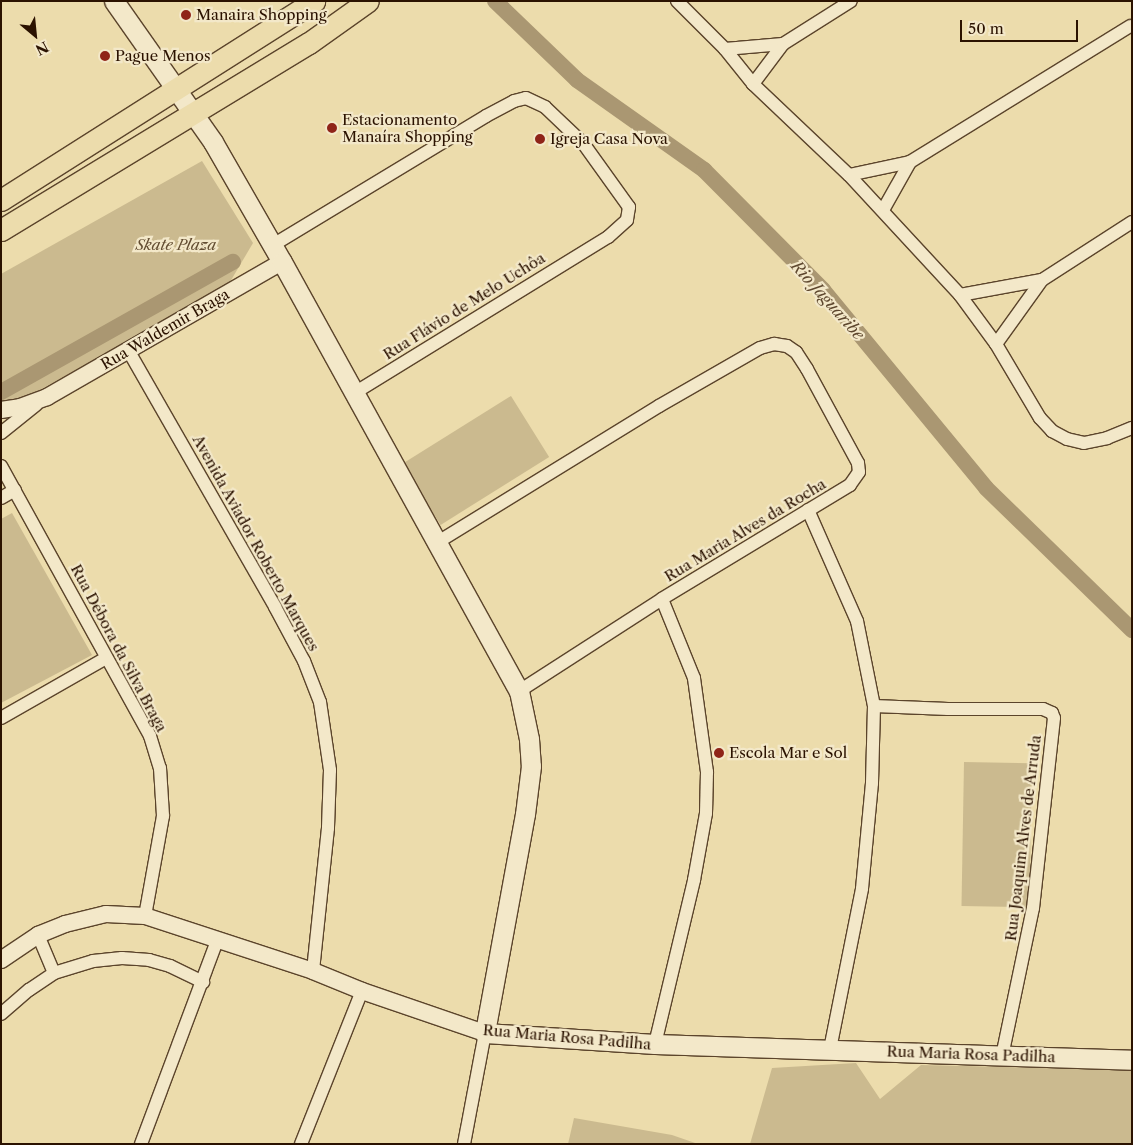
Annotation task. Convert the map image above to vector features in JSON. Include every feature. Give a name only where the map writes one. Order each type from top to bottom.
[{"type":"main road","points":[[114,1],[194,114],[278,254],[519,691],[529,739],[531,766],[525,814],[485,1032]]},
{"type":"main road","points":[[1,200],[178,90],[314,1]]},
{"type":"main road","points":[[1,230],[194,114],[309,42],[368,1]]},
{"type":"main road","name":"Rua Maria Rosa Padilha","points":[[485,1032],[655,1044],[1132,1060]]},
{"type":"street","points":[[676,1],[725,50],[753,84],[883,210],[960,295],[996,344],[1040,418],[1052,431],[1067,439],[1084,443],[1107,438],[1132,428]]},
{"type":"street","points":[[753,84],[783,44],[851,1]]},
{"type":"street","points":[[849,175],[910,162],[1130,26]]},
{"type":"street","points":[[725,50],[783,44]]},
{"type":"street","name":"Rua Flávio de Melo Uchôa","points":[[278,254],[486,116],[514,101],[526,98],[545,107],[583,143],[629,207],[627,220],[623,226],[592,247],[354,393]]},
{"type":"street","points":[[883,210],[910,162]]},
{"type":"street","points":[[996,344],[1042,280],[1132,222]]},
{"type":"street","name":"Rua Waldemir Braga","points":[[1,433],[47,397],[128,350],[278,254]]},
{"type":"street","points":[[960,295],[1042,280]]},
{"type":"street","name":"Rua Maria Alves da Rocha","points":[[438,542],[659,406],[752,353],[774,344],[787,346],[796,352],[807,368],[859,467],[858,476],[850,485],[662,599],[519,691]]},
{"type":"street","name":"Avenida Aviador Roberto Marques","points":[[128,350],[275,606],[304,661],[320,702],[330,770],[328,828],[313,971]]},
{"type":"street","name":"Rua Waldemir Braga","points":[[1,410],[20,407],[47,397]]},
{"type":"street","name":"Rua Débora da Silva Braga","points":[[1,466],[150,736],[160,768],[162,816],[146,916]]},
{"type":"street","points":[[1,498],[15,490]]},
{"type":"street","points":[[808,510],[857,621],[874,706],[872,783],[862,889],[830,1049]]},
{"type":"street","points":[[655,1044],[694,880],[706,813],[707,772],[694,678],[662,599]]},
{"type":"street","points":[[1,718],[106,658]]},
{"type":"street","name":"Rua Joaquim Alves de Arruda","points":[[874,706],[948,710],[1043,709],[1052,713],[1054,722],[1033,908],[1002,1056]]},
{"type":"street","name":"Rua Maria Rosa Padilha","points":[[1,960],[38,935],[65,924],[106,914],[146,916],[217,941],[313,971],[362,991],[485,1032]]},
{"type":"street","points":[[38,935],[54,973]]},
{"type":"street","points":[[141,1144],[217,941]]},
{"type":"street","points":[[1,1014],[29,990],[54,973],[93,960],[149,960],[170,966],[203,982]]},
{"type":"street","points":[[301,1144],[362,991]]},
{"type":"street","points":[[464,1144],[485,1032]]},
{"type":"green space","name":"Skate Plaza","points":[[202,161],[253,243],[227,287],[14,404],[1,402],[1,274]]},
{"type":"green space","points":[[511,396],[549,457],[441,525],[402,464]]},
{"type":"green space","points":[[12,513],[92,655],[1,703],[1,519]]},
{"type":"green space","points":[[964,762],[1032,763],[1029,907],[961,906]]},
{"type":"green space","points":[[856,1063],[880,1099],[921,1065],[1132,1070],[1132,1144],[750,1144],[772,1068]]},
{"type":"green space","points":[[574,1118],[672,1135],[698,1144],[568,1144]]},
{"type":"waterway","name":"Rio Jaguaribe","points":[[495,1],[577,80],[704,170],[823,290],[986,488],[1132,630]]},
{"type":"waterway","points":[[1,392],[233,262]]},
{"type":"place","name":"Manaira Shopping","points":[[186,15]]},
{"type":"place","name":"Pague Menos","points":[[105,56]]},
{"type":"place","name":"Estacionamento Manaíra Shopping","points":[[332,128]]},
{"type":"place","name":"Igreja Casa Nova","points":[[540,139]]},
{"type":"place","name":"Escola Mar e Sol","points":[[719,753]]}]
